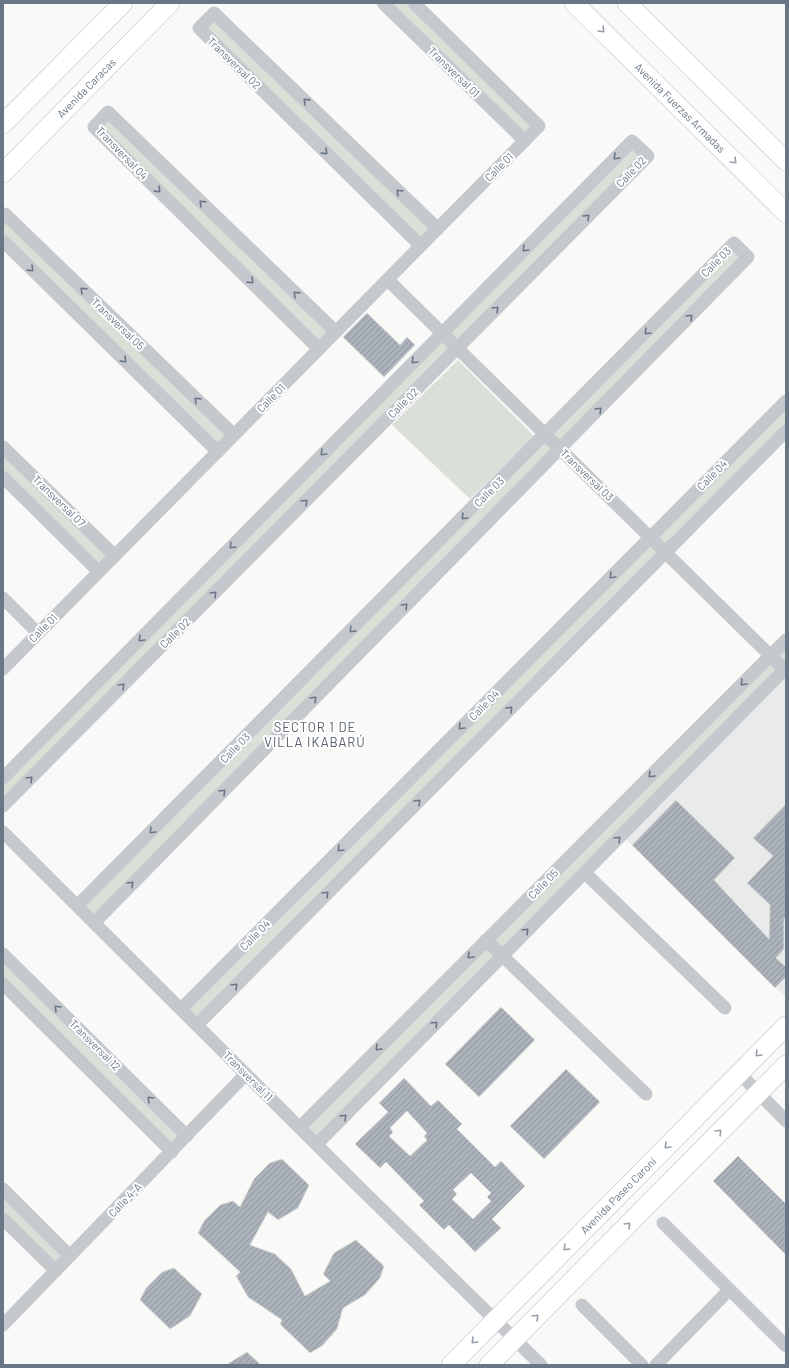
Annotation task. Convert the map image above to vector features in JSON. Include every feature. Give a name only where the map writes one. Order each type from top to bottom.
[{"type":"street","points":[[3,124],[123,3]]},
{"type":"street","name":"Avenida Caracas","points":[[3,173],[170,3]]},
{"type":"street","name":"Transversal 01","points":[[383,3],[525,141]]},
{"type":"street","name":"Transversal 01","points":[[414,3],[539,126]]},
{"type":"street","name":"Avenida Fuerzas Armadas","points":[[574,3],[786,214]]},
{"type":"street","points":[[627,3],[786,160]]},
{"type":"street","name":"Transversal 02","points":[[421,246],[199,28],[214,13],[438,229]]},
{"type":"street","name":"Transversal 04","points":[[319,349],[94,127],[108,112],[336,332]]},
{"type":"street","name":"Calle 01","points":[[3,669],[539,126]]},
{"type":"street","name":"Calle 02","points":[[3,778],[632,141],[648,156],[3,806]]},
{"type":"street","name":"Transversal 05","points":[[3,216],[5,214],[234,435]]},
{"type":"street","name":"Transversal 05","points":[[3,241],[218,452]]},
{"type":"street","name":"Calle 03","points":[[77,906],[734,243],[748,257],[94,923]]},
{"type":"street","name":"Transversal 03","points":[[388,280],[786,670]]},
{"type":"street","points":[[627,352],[642,366]]},
{"type":"street","name":"Calle 04","points":[[181,1009],[786,401]]},
{"type":"street","name":"Calle 04","points":[[197,1025],[786,431]]},
{"type":"street","points":[[748,440],[763,455]]},
{"type":"street","name":"Transversal 07","points":[[3,447],[115,556]]},
{"type":"street","name":"Transversal 07","points":[[3,476],[98,572]]},
{"type":"street","points":[[3,598],[38,633]]},
{"type":"street","points":[[160,620],[174,634]]},
{"type":"street","name":"Calle 05","points":[[300,1127],[786,640]]},
{"type":"street","name":"Calle 05","points":[[316,1144],[786,670]]},
{"type":"street","points":[[263,719],[279,735]]},
{"type":"street","points":[[688,738],[703,753]]},
{"type":"street","points":[[171,812],[187,828]]},
{"type":"street","points":[[360,829],[376,844]]},
{"type":"street","name":"Transversal 11","points":[[3,832],[316,1144],[541,1365]]},
{"type":"street","points":[[564,862],[582,875],[726,1008]]},
{"type":"street","points":[[530,896],[546,912]]},
{"type":"street","points":[[486,940],[646,1094]]},
{"type":"street","name":"Transversal 12","points":[[3,954],[187,1136]]},
{"type":"street","points":[[5,986],[23,974]]},
{"type":"street","name":"Transversal 12","points":[[5,986],[172,1152]]},
{"type":"street","name":"Avenida Paseo Caroní","points":[[451,1365],[786,1026]]},
{"type":"street","points":[[489,1365],[786,1065]]},
{"type":"street","points":[[739,1073],[786,1121]]},
{"type":"street","name":"Calle 4-A","points":[[3,1325],[246,1074]]},
{"type":"street","points":[[3,1189],[70,1256]]},
{"type":"street","points":[[3,1218],[56,1271]]},
{"type":"street","points":[[663,1223],[786,1346]]},
{"type":"street","points":[[656,1365],[729,1290]]},
{"type":"street","points":[[582,1306],[642,1365]]},
{"type":"shaded area","points":[[383,3],[414,3],[539,126],[525,141]]},
{"type":"shaded area","points":[[214,13],[438,229],[421,246],[199,28]]},
{"type":"shaded area","points":[[108,112],[336,332],[320,349],[94,127]]},
{"type":"shaded area","points":[[632,141],[648,156],[3,806],[3,778]]},
{"type":"shaded area","points":[[3,216],[234,435],[218,452],[3,241]]},
{"type":"shaded area","points":[[734,243],[748,257],[94,922],[77,906]]},
{"type":"shaded area","points":[[458,360],[534,436],[470,499],[392,425]]},
{"type":"shaded area","points":[[786,401],[786,431],[197,1025],[181,1009]]},
{"type":"shaded area","points":[[3,447],[115,556],[99,572],[3,477]]},
{"type":"shaded area","points":[[786,640],[786,668],[317,1144],[300,1127]]},
{"type":"shaded area","points":[[786,671],[786,998],[622,835]]},
{"type":"shaded area","points":[[3,954],[187,1136],[172,1152],[3,984]]},
{"type":"shaded area","points":[[3,1189],[71,1256],[56,1271],[3,1218]]},
{"type":"building","points":[[367,313],[400,345],[407,337],[415,345],[384,377],[343,337]]},
{"type":"building","points":[[676,800],[735,858],[714,880],[769,939],[770,905],[747,883],[773,856],[753,838],[786,804],[786,917],[784,919],[784,949],[776,958],[786,967],[786,977],[775,988],[632,845]]},
{"type":"building","points":[[501,1007],[535,1040],[479,1097],[445,1064]]},
{"type":"building","points":[[566,1069],[600,1102],[544,1159],[510,1126]]},
{"type":"building","points":[[404,1078],[431,1106],[438,1100],[462,1124],[457,1129],[495,1167],[501,1161],[525,1186],[492,1219],[501,1228],[475,1252],[449,1225],[444,1230],[419,1205],[424,1201],[386,1162],[380,1168],[355,1144],[388,1112],[379,1103]],"holes":[[[407,1111],[427,1133],[424,1136],[427,1140],[410,1156],[389,1136],[393,1132],[390,1128]],[[471,1173],[491,1193],[487,1197],[491,1201],[473,1219],[452,1199],[457,1194],[453,1190]]]},
{"type":"building","points":[[738,1156],[786,1204],[786,1255],[713,1181]]},
{"type":"building","points":[[282,1159],[309,1185],[298,1208],[278,1220],[268,1212],[250,1245],[275,1254],[291,1269],[305,1296],[330,1281],[323,1274],[334,1253],[356,1240],[384,1266],[380,1278],[365,1295],[343,1308],[337,1329],[322,1346],[310,1353],[280,1324],[282,1320],[248,1297],[236,1276],[240,1272],[198,1233],[204,1221],[220,1205],[233,1201],[240,1207],[254,1179],[270,1163]]},
{"type":"building","points":[[174,1268],[202,1294],[190,1316],[170,1329],[140,1300],[146,1288],[162,1272]]},
{"type":"building","points":[[247,1352],[261,1365],[226,1365]]},
{"type":"district","name":"SECTOR 1 DE VILLA IKABARÚ","points":[[315,734]]}]
